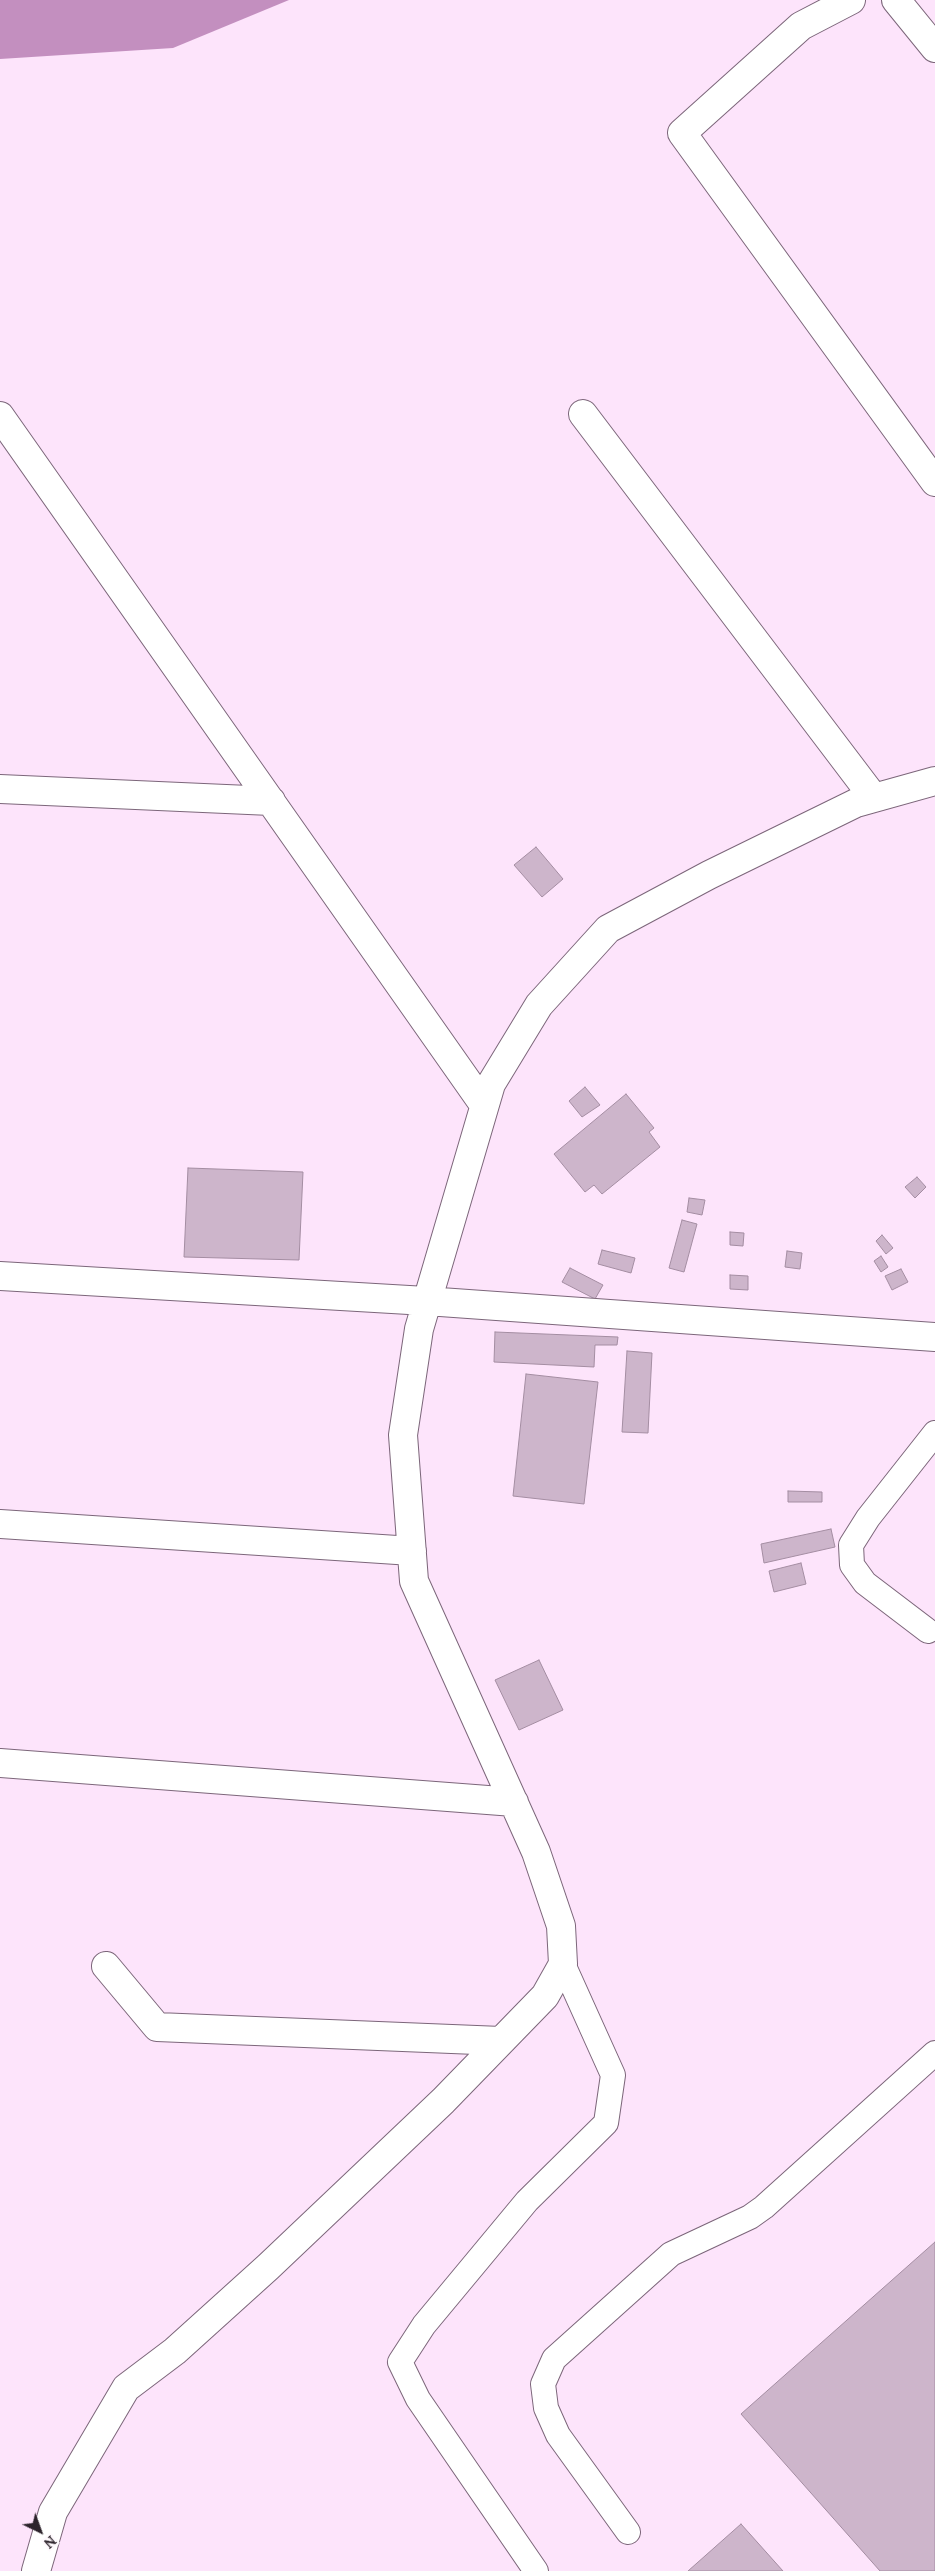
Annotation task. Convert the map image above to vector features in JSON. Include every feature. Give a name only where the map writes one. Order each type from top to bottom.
[{"type":"street","points":[[851,0],[801,26],[682,133],[935,482]]},
{"type":"street","points":[[896,0],[935,48]]},
{"type":"street","points":[[583,414],[874,798]]},
{"type":"street","points":[[0,416],[484,1105]]},
{"type":"street","points":[[36,2571],[53,2512],[126,2388],[175,2351],[268,2267],[443,2101],[544,1996],[563,1964],[560,1926],[536,1852],[414,1580],[403,1435],[419,1329],[490,1084],[539,1005],[608,929],[735,862],[856,803],[935,781]]},
{"type":"street","points":[[0,790],[271,801]]},
{"type":"street","points":[[0,1276],[426,1301],[935,1337]]},
{"type":"street","points":[[0,1524],[412,1551]]},
{"type":"street","points":[[0,1763],[514,1802]]},
{"type":"street","points":[[106,1966],[157,2027],[501,2041]]},
{"type":"lane","points":[[928,1631],[865,1583],[852,1566],[851,1545],[868,1518],[935,1433]]},
{"type":"lane","points":[[536,2571],[418,2399],[400,2362],[424,2325],[527,2202],[606,2123],[613,2074],[563,1964]]},
{"type":"lane","points":[[628,2532],[558,2435],[546,2408],[543,2384],[554,2359],[671,2254],[750,2217],[764,2207],[935,2053]]},
{"type":"shaded area","points":[[0,0],[289,0],[173,48],[0,59]]},
{"type":"building","points":[[536,847],[563,879],[542,897],[514,865]]},
{"type":"building","points":[[585,1087],[600,1105],[582,1117],[569,1101]]},
{"type":"building","points":[[626,1094],[654,1128],[649,1132],[660,1147],[602,1194],[594,1185],[585,1192],[554,1154]]},
{"type":"building","points":[[188,1168],[303,1172],[299,1260],[184,1257]]},
{"type":"building","points":[[917,1177],[926,1187],[915,1198],[905,1187]]},
{"type":"building","points":[[689,1198],[705,1200],[702,1215],[687,1212]]},
{"type":"building","points":[[682,1220],[697,1224],[684,1272],[669,1268]]},
{"type":"building","points":[[730,1232],[744,1233],[743,1246],[730,1245]]},
{"type":"building","points":[[882,1235],[893,1248],[886,1254],[876,1241]]},
{"type":"building","points":[[602,1250],[635,1258],[631,1273],[598,1264]]},
{"type":"building","points":[[787,1251],[802,1253],[800,1269],[785,1267]]},
{"type":"building","points":[[881,1256],[888,1267],[881,1272],[874,1261]]},
{"type":"building","points":[[570,1268],[603,1285],[595,1299],[562,1282]]},
{"type":"building","points":[[901,1269],[908,1282],[892,1290],[885,1276]]},
{"type":"building","points":[[730,1275],[748,1276],[748,1290],[730,1289]]},
{"type":"building","points":[[495,1332],[618,1337],[617,1345],[595,1345],[594,1367],[494,1362]]},
{"type":"building","points":[[627,1351],[652,1353],[648,1433],[622,1432]]},
{"type":"building","points":[[526,1374],[598,1382],[584,1504],[513,1496]]},
{"type":"building","points":[[788,1491],[822,1492],[822,1502],[788,1502]]},
{"type":"building","points":[[831,1529],[835,1547],[764,1563],[761,1544]]},
{"type":"building","points":[[801,1563],[806,1584],[774,1592],[769,1571]]},
{"type":"building","points":[[539,1660],[563,1710],[519,1730],[495,1680]]},
{"type":"building","points":[[935,2242],[935,2571],[880,2571],[741,2414]]},
{"type":"building","points":[[741,2524],[783,2571],[688,2571]]}]
